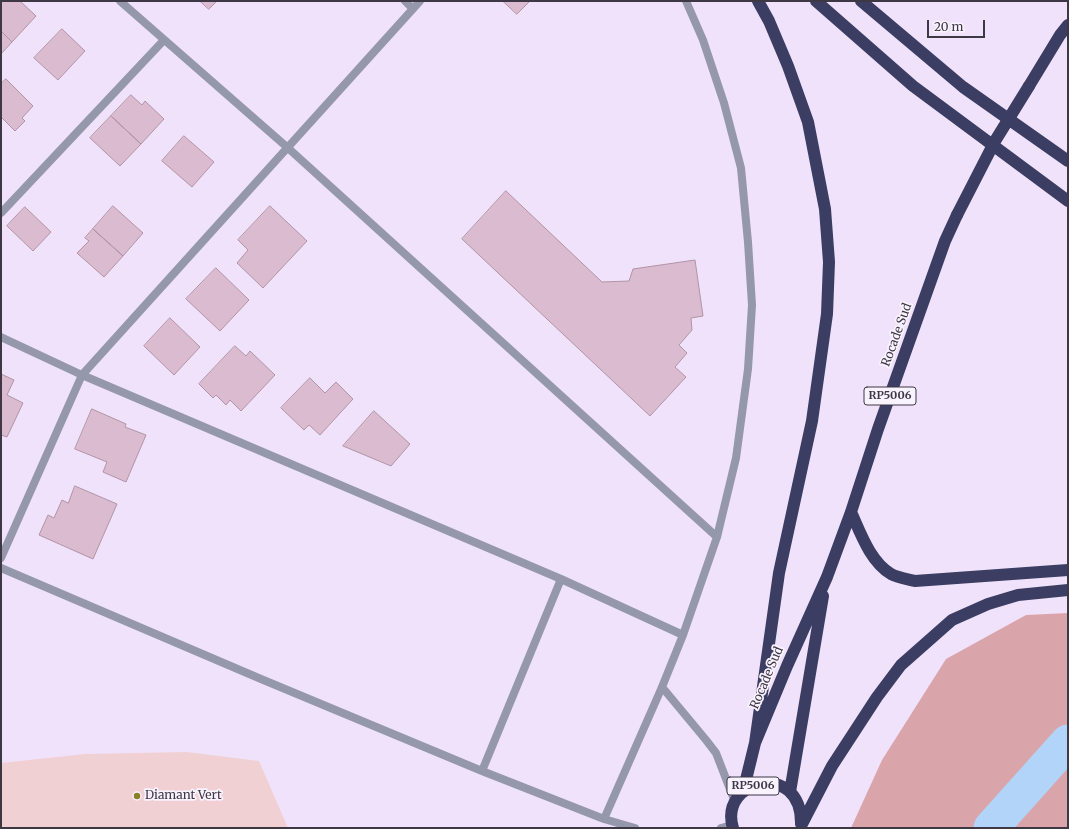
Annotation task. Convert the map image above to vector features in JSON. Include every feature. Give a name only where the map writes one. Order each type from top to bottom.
[{"type":"highway","points":[[755,743],[779,574],[812,421],[827,314],[829,262],[825,209],[808,122],[788,66],[769,21],[758,1]]},
{"type":"highway","points":[[816,1],[913,86],[1068,201]]},
{"type":"highway","points":[[861,1],[964,87],[1068,161]]},
{"type":"highway","name":"Rocade Sud","points":[[743,792],[755,743],[787,666],[827,577],[945,240],[995,141],[1060,35],[1068,25]]},
{"type":"highway","points":[[851,512],[864,542],[877,561],[892,574],[915,581],[1068,570]]},
{"type":"highway","name":"Rocade Sud","points":[[790,792],[827,577]]},
{"type":"highway","points":[[801,826],[832,766],[877,697],[901,665],[952,620],[988,604],[1018,595],[1068,590]]},
{"type":"highway","name":"RP5006","points":[[728,827],[735,802],[743,792],[751,786],[761,783],[772,783],[782,786],[790,792],[798,801],[802,812],[801,826]]},
{"type":"street","points":[[120,1],[288,148],[717,538]]},
{"type":"street","points":[[405,1],[413,9]]},
{"type":"street","points":[[1,558],[82,375],[420,1]]},
{"type":"street","points":[[604,819],[662,687],[683,635],[717,538],[736,458],[748,369],[752,305],[741,168],[724,103],[703,40],[686,1]]},
{"type":"street","points":[[1,213],[164,40]]},
{"type":"street","points":[[1,338],[82,375],[561,579],[683,635]]},
{"type":"street","points":[[1,568],[482,771],[604,819],[635,828]]},
{"type":"street","points":[[482,771],[561,579]]},
{"type":"street","points":[[662,687],[716,753],[735,802]]},
{"type":"shaded area","points":[[1068,613],[1068,828],[851,828],[882,760],[946,659],[1026,615]]},
{"type":"shaded area","name":"Diamant Vert","points":[[187,752],[259,761],[288,828],[1,828],[1,763],[85,754]]},
{"type":"building","points":[[1,1],[20,1],[36,16],[12,42],[1,31]]},
{"type":"building","points":[[200,1],[217,1],[209,9]]},
{"type":"building","points":[[503,1],[530,1],[517,14]]},
{"type":"building","points":[[62,29],[85,51],[58,80],[34,58]]},
{"type":"building","points":[[1,31],[12,42],[1,54]]},
{"type":"building","points":[[6,79],[33,106],[22,118],[25,121],[15,131],[1,117],[1,84]]},
{"type":"building","points":[[131,95],[142,105],[145,101],[164,119],[141,144],[111,116]]},
{"type":"building","points":[[111,116],[141,144],[120,166],[90,138]]},
{"type":"building","points":[[184,136],[214,162],[192,187],[162,161]]},
{"type":"building","points":[[506,191],[602,282],[629,281],[633,269],[695,260],[703,316],[691,318],[692,330],[679,345],[687,353],[675,367],[686,377],[650,416],[462,239]]},
{"type":"building","points":[[113,206],[143,233],[123,256],[93,229]]},
{"type":"building","points":[[270,206],[307,241],[263,288],[237,263],[248,250],[238,240]]},
{"type":"building","points":[[25,207],[51,232],[33,251],[7,226]]},
{"type":"building","points":[[93,229],[123,256],[104,277],[77,253],[89,241],[85,238]]},
{"type":"building","points":[[216,268],[249,300],[220,331],[186,299]]},
{"type":"building","points":[[170,318],[200,347],[174,375],[144,346]]},
{"type":"building","points":[[235,346],[246,356],[250,351],[275,375],[241,411],[230,400],[226,405],[216,395],[213,398],[199,384]]},
{"type":"building","points":[[1,374],[14,380],[7,395],[23,403],[7,437],[1,435]]},
{"type":"building","points":[[310,378],[325,393],[336,382],[353,399],[320,435],[309,425],[304,430],[281,408]]},
{"type":"building","points":[[92,409],[126,424],[125,427],[146,435],[126,482],[103,472],[107,462],[75,449]]},
{"type":"building","points":[[374,411],[410,444],[391,466],[343,446]]},
{"type":"building","points":[[75,486],[117,504],[93,559],[39,535],[48,515],[54,518],[62,500],[68,503]]},
{"type":"waterway","points":[[991,828],[1068,742]]},
{"type":"place","name":"Diamant Vert","points":[[137,796]]}]
